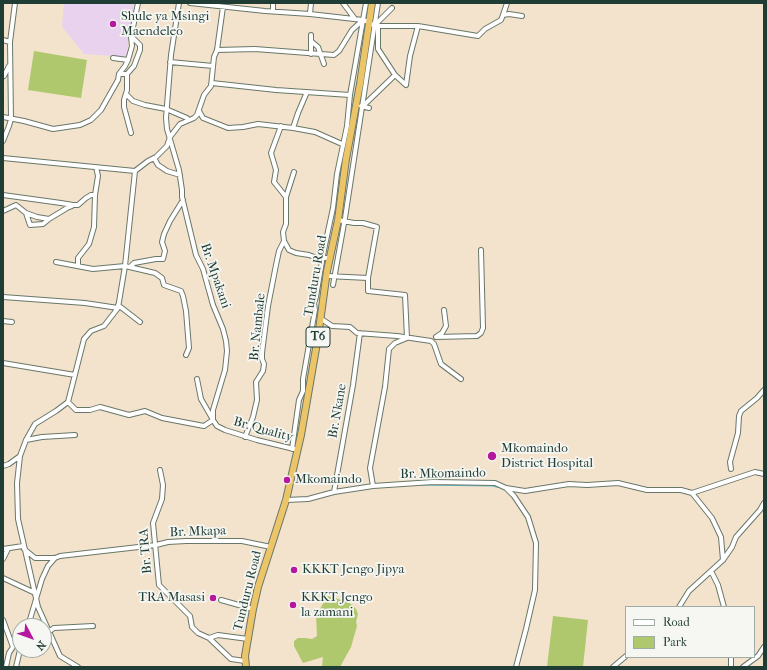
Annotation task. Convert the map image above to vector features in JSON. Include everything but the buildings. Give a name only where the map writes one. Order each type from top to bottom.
[{"type":"highway","name":"Tunduru Road","points":[[246,664],[253,609],[270,547],[286,500],[294,450],[308,400],[330,258],[338,220],[346,159],[359,106],[371,23],[372,3]]},
{"type":"street","points":[[3,141],[11,119],[10,42],[15,3]]},
{"type":"street","points":[[3,117],[53,129],[80,125],[91,120],[101,110],[118,80],[119,74],[128,60],[132,46],[131,36],[138,3]]},
{"type":"street","name":"Br. Mpakani","points":[[179,3],[170,62],[166,109],[167,124],[180,175],[183,200],[196,254],[203,269],[213,305],[223,329],[226,341],[226,370],[213,410],[213,420]]},
{"type":"street","points":[[190,3],[356,19],[371,23],[418,26],[478,36],[501,20],[507,3]]},
{"type":"street","points":[[273,3],[273,11]]},
{"type":"street","points":[[310,14],[311,3]]},
{"type":"street","points":[[344,3],[356,19]]},
{"type":"street","points":[[366,3],[378,49],[395,75],[406,85],[410,56],[418,26]]},
{"type":"street","points":[[294,450],[299,400],[303,391],[303,379],[315,310],[314,303],[333,208],[342,144],[347,126],[350,95],[378,3]]},
{"type":"street","points":[[194,118],[199,111],[204,95],[212,83],[214,57],[217,50],[223,7]]},
{"type":"street","points":[[217,50],[255,49],[334,56],[352,30],[371,23],[392,8]]},
{"type":"street","points":[[503,15],[509,14],[522,16]]},
{"type":"street","points":[[311,35],[311,54]]},
{"type":"street","points":[[131,36],[140,45],[140,50],[134,66],[128,74],[124,108],[131,133]]},
{"type":"street","points":[[3,40],[10,42]]},
{"type":"street","points":[[312,42],[318,47],[324,64]]},
{"type":"street","points":[[113,58],[128,60]]},
{"type":"street","points":[[170,62],[213,66]]},
{"type":"street","points":[[10,65],[4,76],[10,79]]},
{"type":"street","points":[[119,74],[128,74]]},
{"type":"street","points":[[359,106],[395,75]]},
{"type":"street","points":[[212,83],[350,95]]},
{"type":"street","points":[[293,128],[307,92]]},
{"type":"street","points":[[126,94],[133,101],[166,109],[187,118],[188,120]]},
{"type":"street","points":[[359,106],[369,108]]},
{"type":"street","points":[[333,285],[345,220],[359,106]]},
{"type":"street","points":[[199,111],[203,118]]},
{"type":"street","points":[[3,158],[135,170],[161,153],[167,146],[170,137],[180,124],[194,118],[203,118],[228,128],[258,124],[293,128],[315,132],[342,144]]},
{"type":"street","points":[[281,126],[270,153],[276,170],[274,182],[286,197]]},
{"type":"street","points":[[154,158],[158,165],[167,171],[180,175]]},
{"type":"street","points":[[78,266],[78,258],[89,244],[94,227],[95,195],[98,176],[96,167]]},
{"type":"street","points":[[42,618],[34,592],[18,519],[17,483],[20,456],[26,440],[35,424],[68,402],[84,339],[91,331],[104,326],[118,307],[127,267],[135,170]]},
{"type":"street","name":"Br. Nambale","points":[[245,437],[253,417],[257,400],[256,382],[263,371],[264,364],[262,353],[268,306],[279,251],[284,241],[283,232],[286,224],[286,197],[294,172]]},
{"type":"street","points":[[3,195],[73,206]]},
{"type":"street","points":[[26,213],[30,224],[44,224],[49,219],[67,208],[78,205],[91,195],[95,195]]},
{"type":"street","points":[[127,267],[134,263],[152,259],[163,259],[165,251],[162,242],[164,234],[183,200]]},
{"type":"street","points":[[3,211],[16,205],[26,213],[49,219]]},
{"type":"street","points":[[338,220],[363,223],[377,227],[368,278],[368,290],[405,295],[407,338]]},
{"type":"street","points":[[284,241],[289,250],[296,253],[310,255],[317,258],[330,258]]},
{"type":"street","points":[[436,337],[477,336],[480,333],[482,328],[480,250]]},
{"type":"street","points":[[56,262],[93,269],[127,267],[155,273],[162,278],[164,285],[180,291],[184,296],[189,348],[186,355]]},
{"type":"street","points":[[327,276],[368,278]]},
{"type":"street","points":[[3,297],[118,307],[140,322]]},
{"type":"street","points":[[431,341],[442,333],[446,326],[444,310]]},
{"type":"street","points":[[320,318],[332,326],[350,327],[357,333],[431,341],[434,344],[441,364],[461,379]]},
{"type":"street","points":[[3,321],[12,322]]},
{"type":"street","name":"Br. Nkane","points":[[334,492],[353,385],[360,333]]},
{"type":"street","points":[[373,486],[370,468],[385,387],[389,349],[395,343],[407,338]]},
{"type":"street","points":[[3,363],[74,375]]},
{"type":"street","points":[[68,402],[76,410],[90,410],[100,407],[129,415],[145,411],[162,418],[204,426],[213,420],[201,399],[197,379]]},
{"type":"street","points":[[731,469],[730,462],[741,411],[764,390]]},
{"type":"street","name":"Br. Quality","points":[[213,420],[217,426],[245,437],[294,450]]},
{"type":"street","points":[[26,440],[42,437],[75,435]]},
{"type":"street","points":[[3,466],[9,464],[20,456]]},
{"type":"street","name":"Br. TRA","points":[[160,470],[163,485],[162,499],[153,523],[160,585],[190,616],[192,627],[198,633],[209,638],[231,659],[246,664]]},
{"type":"street","points":[[723,560],[721,537],[712,518],[692,493],[755,472],[764,474]]},
{"type":"street","name":"Br. Mkomaindo","points":[[286,500],[308,499],[334,492],[373,486],[433,482],[495,483],[506,488],[525,491],[569,484],[587,485],[618,483],[647,490],[680,490],[692,493]]},
{"type":"street","points":[[506,488],[514,496],[528,517],[536,543],[535,590],[516,667]]},
{"type":"street","points":[[680,606],[689,591],[723,560],[732,547],[736,537],[760,510],[764,503]]},
{"type":"street","name":"Br. Mkapa","points":[[24,548],[35,558],[55,558],[60,556],[186,541],[242,541],[270,547]]},
{"type":"street","points":[[3,549],[24,548]]},
{"type":"street","points":[[3,559],[8,549]]},
{"type":"street","points":[[30,618],[42,578],[48,566],[55,558]]},
{"type":"street","points":[[711,571],[718,585],[724,606]]},
{"type":"street","points":[[3,578],[34,592]]},
{"type":"street","points":[[221,600],[253,609]]},
{"type":"street","points":[[3,620],[12,644]]},
{"type":"street","points":[[52,629],[93,626]]},
{"type":"street","points":[[209,638],[218,635],[248,639]]},
{"type":"street","points":[[52,642],[60,656],[78,667]]},
{"type":"street","points":[[743,667],[758,656],[764,647]]},
{"type":"street","points":[[6,667],[9,653],[12,648]]},
{"type":"street","points":[[613,667],[625,657]]},
{"type":"shaded area","points":[[64,3],[134,4],[126,57],[84,54],[62,27]]},
{"type":"green space","points":[[34,51],[87,60],[81,98],[28,90]]},
{"type":"green space","points":[[328,596],[351,604],[356,609],[358,614],[356,622],[357,626],[351,647],[340,667],[322,667],[323,657],[303,663],[294,646],[294,641],[298,638],[312,639],[317,636],[316,615]]},
{"type":"green space","points":[[553,616],[588,620],[583,667],[547,667]]},
{"type":"waterway","points":[[419,485],[492,486],[506,491],[515,501]]},
{"type":"place","name":"Shule ya Msingi Maendeleo","points":[[113,24]]},
{"type":"place","name":"Mkomaindo District Hospital","points":[[492,456]]},
{"type":"place","name":"Mkomaindo","points":[[287,480]]},
{"type":"place","name":"KKKT Jengo Jipya","points":[[294,570]]},
{"type":"place","name":"TRA Masasi","points":[[213,598]]},
{"type":"place","name":"KKKT Jengo la zamani","points":[[293,605]]}]
